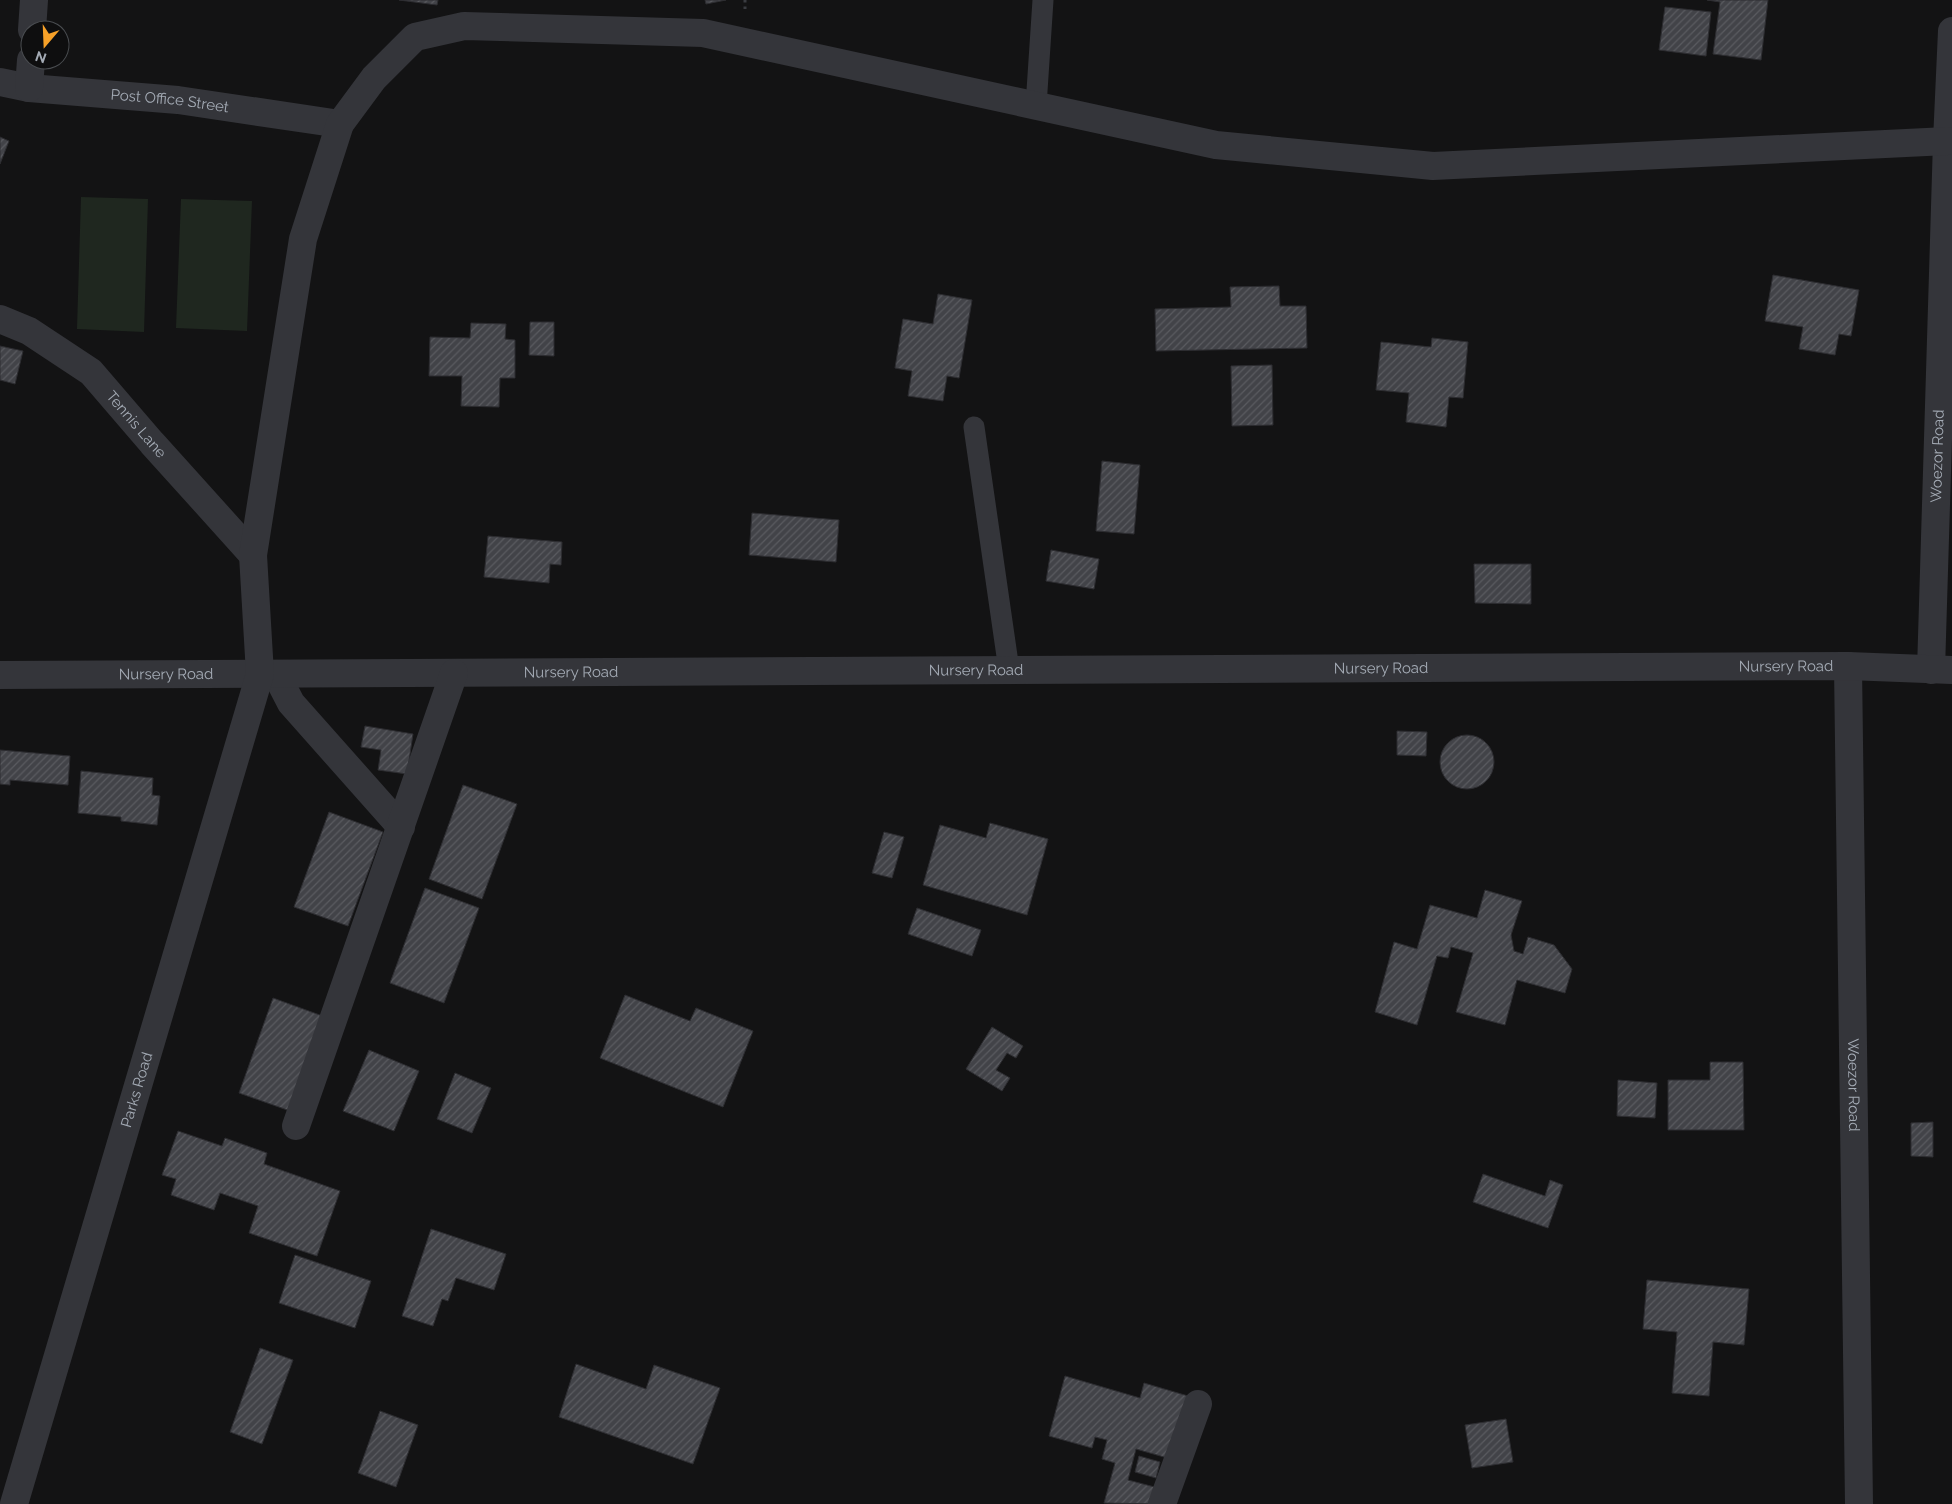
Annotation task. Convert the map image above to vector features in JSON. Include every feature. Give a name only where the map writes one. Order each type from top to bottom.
[{"type":"street","points":[[33,20],[34,0]]},
{"type":"street","points":[[401,826],[291,703],[268,674],[253,555],[303,239],[340,124],[374,78],[415,37],[464,26],[703,33],[1216,145],[1433,166],[1947,141]]},
{"type":"street","name":"Woezor Road","points":[[1941,670],[1947,141],[1952,32]]},
{"type":"street","points":[[29,88],[30,70]]},
{"type":"street","name":"Post Office Street","points":[[0,82],[29,88],[178,100],[340,124]]},
{"type":"street","name":"Tennis Lane","points":[[0,319],[29,331],[91,372],[152,444],[253,555]]},
{"type":"street","name":"Woezor Road","points":[[1848,666],[1859,1504]]},
{"type":"street","name":"Nursery Road","points":[[0,675],[1848,666],[1941,670]]},
{"type":"street","points":[[296,1126],[454,673]]},
{"type":"street","name":"Parks Road","points":[[14,1504],[268,674]]},
{"type":"street","points":[[1162,1504],[1198,1404]]},
{"type":"lane","points":[[1036,106],[1043,0]]},
{"type":"lane","points":[[974,427],[1009,670]]},
{"type":"shaded area","points":[[81,197],[148,199],[144,332],[77,329]]},
{"type":"shaded area","points":[[181,199],[252,201],[247,331],[176,328]]},
{"type":"building","points":[[399,0],[438,0],[437,5]]},
{"type":"building","points":[[705,0],[726,0],[706,4]]},
{"type":"building","points":[[1707,0],[1768,0],[1761,60],[1713,54],[1720,2]]},
{"type":"building","points":[[1665,7],[1711,12],[1706,56],[1659,50]]},
{"type":"building","points":[[0,137],[9,141],[0,164]]},
{"type":"building","points":[[1773,275],[1859,290],[1851,336],[1839,334],[1835,355],[1799,349],[1803,327],[1765,321]]},
{"type":"building","points":[[1279,286],[1280,306],[1306,306],[1307,348],[1156,351],[1155,309],[1231,307],[1230,287]]},
{"type":"building","points":[[938,294],[972,300],[959,378],[947,376],[943,401],[908,396],[912,371],[895,368],[903,319],[933,324]]},
{"type":"building","points":[[530,322],[554,322],[554,356],[529,355]]},
{"type":"building","points":[[471,323],[506,324],[505,339],[515,340],[515,378],[500,378],[499,407],[461,406],[462,376],[429,376],[430,337],[470,338]]},
{"type":"building","points":[[1432,338],[1468,342],[1463,398],[1449,397],[1446,427],[1406,422],[1409,393],[1376,390],[1381,342],[1431,347]]},
{"type":"building","points":[[0,346],[23,351],[15,384],[0,380]]},
{"type":"building","points":[[1272,365],[1273,425],[1232,426],[1231,366]]},
{"type":"building","points":[[1102,461],[1140,465],[1134,534],[1096,531]]},
{"type":"building","points":[[752,513],[839,520],[836,562],[749,555]]},
{"type":"building","points":[[488,536],[562,542],[561,565],[550,564],[549,583],[484,577]]},
{"type":"building","points":[[1051,550],[1099,559],[1094,589],[1046,581]]},
{"type":"building","points":[[1474,564],[1531,564],[1531,604],[1475,603]]},
{"type":"building","points":[[365,726],[413,734],[407,774],[378,770],[381,750],[361,747]]},
{"type":"building","points":[[1397,731],[1427,732],[1426,756],[1397,755]]},
{"type":"building","points":[[1467,735],[1477,737],[1486,743],[1492,752],[1494,762],[1492,772],[1486,781],[1477,787],[1467,789],[1457,787],[1448,781],[1442,772],[1440,762],[1442,752],[1448,743],[1457,737]]},
{"type":"building","points":[[0,750],[70,756],[68,785],[10,780],[10,785],[0,784]]},
{"type":"building","points":[[81,771],[153,778],[152,795],[160,796],[157,825],[121,821],[121,817],[78,813]]},
{"type":"building","points":[[463,785],[517,804],[482,899],[429,879]]},
{"type":"building","points":[[329,812],[383,832],[348,926],[294,907]]},
{"type":"building","points":[[990,823],[1048,839],[1027,915],[923,885],[940,825],[986,838]]},
{"type":"building","points":[[884,832],[904,837],[892,878],[872,873]]},
{"type":"building","points":[[425,888],[479,908],[444,1003],[390,983]]},
{"type":"building","points":[[1485,890],[1522,901],[1511,935],[1514,951],[1523,954],[1528,937],[1554,945],[1572,969],[1565,993],[1517,980],[1505,1025],[1456,1012],[1473,953],[1451,947],[1448,958],[1437,956],[1417,1025],[1375,1012],[1394,942],[1417,949],[1430,905],[1477,918]]},
{"type":"building","points":[[917,908],[981,930],[972,956],[908,934]]},
{"type":"building","points":[[625,995],[690,1021],[696,1008],[753,1031],[723,1107],[600,1058]]},
{"type":"building","points":[[273,998],[328,1018],[293,1112],[239,1093]]},
{"type":"building","points":[[992,1027],[1023,1046],[1016,1058],[1007,1053],[996,1070],[1010,1078],[1002,1091],[966,1069]]},
{"type":"building","points":[[369,1050],[419,1071],[394,1131],[343,1111]]},
{"type":"building","points":[[1710,1062],[1743,1062],[1744,1130],[1668,1130],[1668,1080],[1710,1080]]},
{"type":"building","points":[[455,1073],[491,1088],[472,1133],[437,1119]]},
{"type":"building","points":[[1618,1080],[1657,1083],[1655,1118],[1617,1116]]},
{"type":"building","points":[[1933,1122],[1933,1157],[1911,1156],[1911,1123]]},
{"type":"building","points":[[178,1131],[222,1146],[225,1138],[267,1153],[264,1164],[340,1191],[317,1256],[249,1233],[258,1206],[220,1193],[214,1210],[171,1195],[176,1179],[162,1175]]},
{"type":"building","points":[[1483,1174],[1545,1196],[1550,1180],[1563,1185],[1548,1228],[1473,1202]]},
{"type":"building","points":[[431,1229],[506,1254],[494,1290],[456,1278],[448,1301],[442,1299],[433,1326],[402,1316]]},
{"type":"building","points":[[295,1255],[371,1281],[355,1328],[279,1303]]},
{"type":"building","points":[[1647,1280],[1749,1289],[1744,1345],[1713,1342],[1709,1396],[1672,1393],[1677,1332],[1643,1329]]},
{"type":"building","points":[[260,1348],[293,1360],[262,1444],[230,1432]]},
{"type":"building","points":[[576,1364],[646,1389],[654,1365],[720,1388],[693,1464],[559,1417]]},
{"type":"building","points":[[1065,1376],[1140,1398],[1144,1383],[1188,1396],[1171,1459],[1136,1449],[1128,1480],[1162,1489],[1158,1504],[1104,1503],[1115,1463],[1102,1459],[1107,1440],[1095,1437],[1092,1448],[1049,1436]]},
{"type":"building","points":[[380,1411],[418,1425],[396,1487],[358,1473]]},
{"type":"building","points":[[1506,1419],[1513,1462],[1472,1468],[1465,1425]]},
{"type":"building","points":[[1139,1456],[1160,1462],[1156,1478],[1135,1472]]}]
